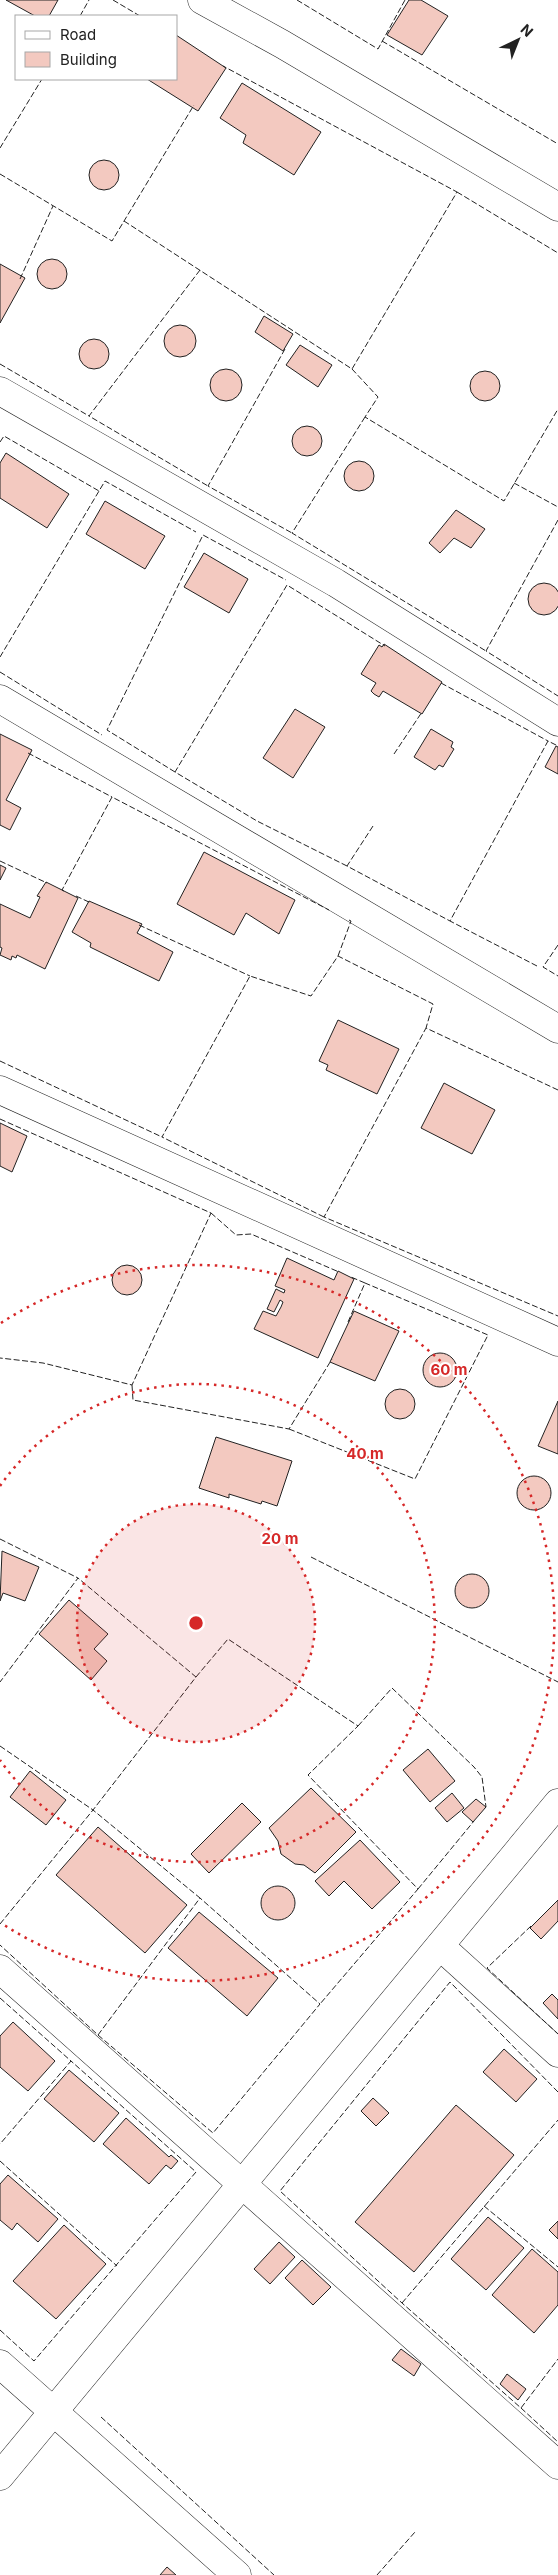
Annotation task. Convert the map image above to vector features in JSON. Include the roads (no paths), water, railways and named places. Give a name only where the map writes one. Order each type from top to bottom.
[{"type":"street","points":[[202,0],[282,44],[558,207]]},
{"type":"street","points":[[0,391],[336,583],[558,722]]},
{"type":"street","points":[[0,699],[558,1029]]},
{"type":"street","points":[[0,1090],[558,1342]]},
{"type":"street","points":[[0,2476],[558,1803]]},
{"type":"street","points":[[440,1946],[558,2053]]},
{"type":"street","points":[[0,1969],[558,2465]]},
{"type":"street","points":[[0,2364],[237,2575]]}]
